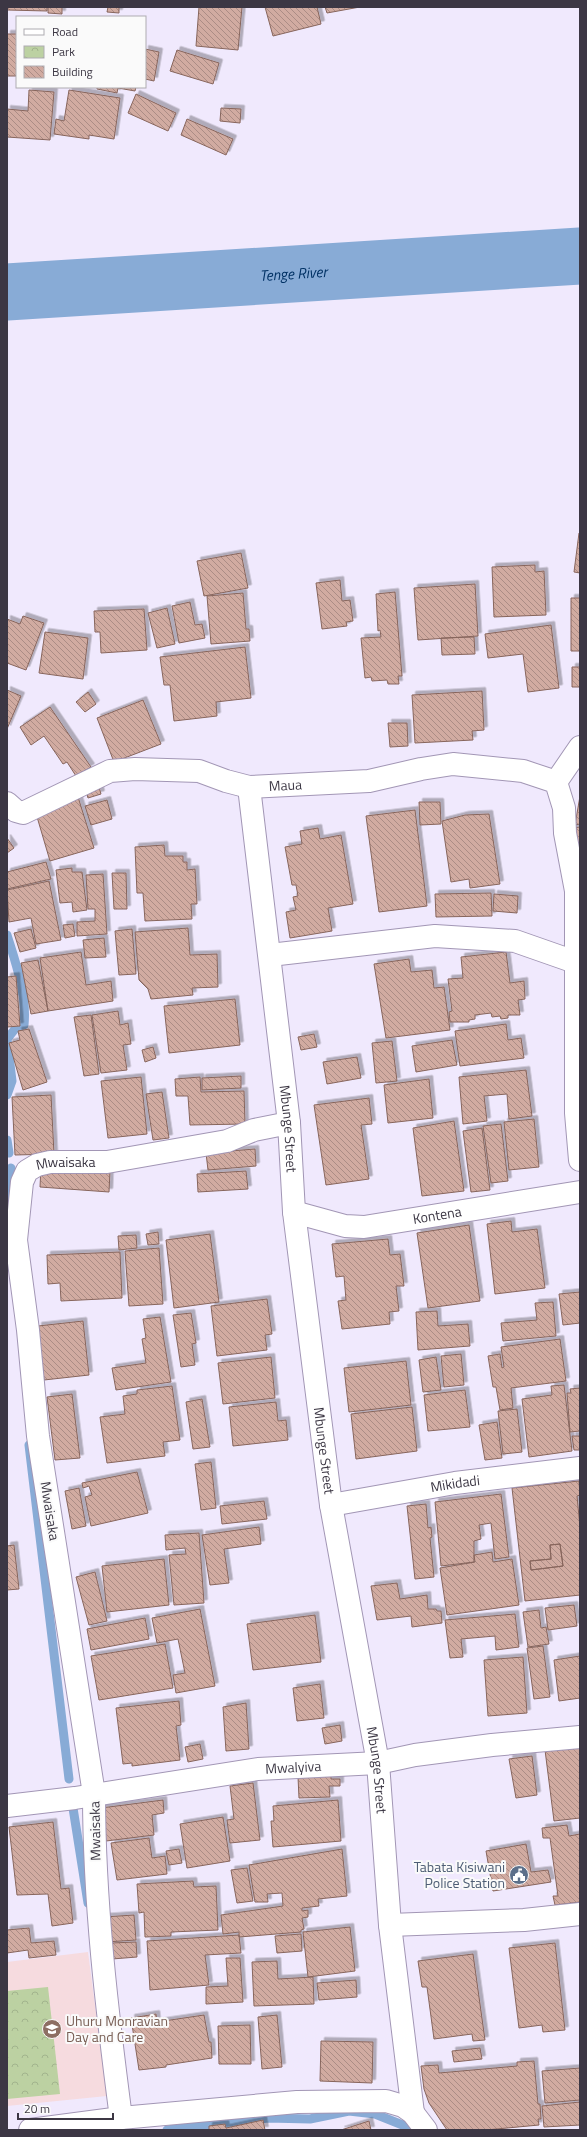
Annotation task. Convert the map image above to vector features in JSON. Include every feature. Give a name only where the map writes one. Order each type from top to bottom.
[{"type":"street","points":[[580,747],[556,782],[564,808],[565,833],[576,891],[576,1113],[580,1160]]},
{"type":"street","name":"Maua","points":[[15,808],[110,771],[135,769],[199,771],[226,781],[249,787],[369,781],[453,764],[523,771],[556,782]]},
{"type":"street","name":"Mbunge Street","points":[[249,787],[289,1123],[294,1212],[331,1505],[378,1763],[390,1925],[413,2112]]},
{"type":"street","points":[[270,955],[435,936],[515,941],[575,962]]},
{"type":"street","name":"Mwaisaka","points":[[121,2118],[113,2055],[94,1852],[94,1794],[38,1436],[28,1330],[16,1240],[22,1182],[27,1171],[37,1165],[50,1162],[107,1162],[227,1141],[254,1130],[289,1123]]},
{"type":"street","name":"Kontena","points":[[294,1212],[345,1226],[364,1227],[580,1192]]},
{"type":"street","name":"Mikidadi","points":[[331,1505],[455,1483],[580,1468]]},
{"type":"street","name":"Mwalyiva","points":[[7,1806],[258,1769],[378,1763],[416,1755],[476,1747],[580,1737]]},
{"type":"street","points":[[390,1925],[524,1920],[580,1914]]},
{"type":"street","points":[[30,2130],[121,2118],[297,2102],[386,2101],[403,2106],[413,2112],[426,2130]]},
{"type":"shaded area","name":"Uhuru Monravian Day and Care","points":[[88,1952],[107,2096],[7,2106],[7,1962]]},
{"type":"green space","points":[[48,1987],[60,2094],[7,2099],[7,1991]]},
{"type":"building","points":[[7,7],[47,7],[47,11],[7,10]]},
{"type":"building","points":[[48,7],[62,7],[62,14],[48,13]]},
{"type":"building","points":[[108,7],[119,7],[119,13],[107,12]]},
{"type":"building","points":[[199,7],[242,7],[238,50],[196,46]]},
{"type":"building","points":[[265,7],[317,7],[321,24],[273,36]]},
{"type":"building","points":[[325,7],[360,7],[327,13]]},
{"type":"building","points":[[7,34],[16,34],[16,76],[7,76]]},
{"type":"building","points":[[146,49],[159,52],[154,81],[146,79]]},
{"type":"building","points":[[177,50],[219,63],[213,84],[170,71]]},
{"type":"building","points":[[97,88],[118,88],[117,93]]},
{"type":"building","points":[[118,88],[136,88],[135,91]]},
{"type":"building","points":[[29,90],[54,92],[50,140],[7,137],[7,109],[28,111]]},
{"type":"building","points":[[69,90],[120,98],[114,139],[89,135],[89,139],[54,134],[56,119],[64,121]]},
{"type":"building","points":[[136,94],[176,113],[168,131],[128,113]]},
{"type":"building","points":[[221,108],[241,109],[240,123],[220,121]]},
{"type":"building","points":[[187,119],[233,139],[226,155],[181,135]]},
{"type":"building","points":[[580,533],[580,573],[574,572]]},
{"type":"building","points":[[241,553],[248,588],[204,596],[197,561]]},
{"type":"building","points":[[535,565],[535,572],[544,571],[546,615],[494,617],[492,567]]},
{"type":"building","points":[[340,580],[342,601],[350,600],[353,621],[346,622],[347,626],[322,629],[316,583]]},
{"type":"building","points":[[475,584],[478,636],[418,640],[414,588]]},
{"type":"building","points":[[395,592],[402,676],[398,676],[399,684],[388,684],[387,680],[372,681],[371,677],[365,678],[361,638],[381,637],[380,630],[378,631],[376,594]]},
{"type":"building","points":[[243,593],[246,629],[249,629],[250,641],[211,644],[207,596]]},
{"type":"building","points":[[571,598],[580,598],[580,651],[571,651]]},
{"type":"building","points":[[190,602],[195,625],[202,624],[205,638],[179,643],[172,606]]},
{"type":"building","points":[[167,608],[175,644],[157,648],[148,613]]},
{"type":"building","points":[[144,609],[147,650],[101,653],[100,632],[95,632],[94,611]]},
{"type":"building","points":[[23,616],[44,623],[26,670],[7,663],[7,619],[20,624]]},
{"type":"building","points":[[551,625],[559,688],[528,692],[523,654],[488,658],[485,634]]},
{"type":"building","points":[[45,632],[88,638],[83,679],[39,673]]},
{"type":"building","points":[[474,637],[475,654],[442,655],[441,638]]},
{"type":"building","points":[[245,647],[251,698],[216,702],[217,716],[174,721],[170,685],[164,685],[160,657]]},
{"type":"building","points":[[572,667],[580,667],[580,687],[572,687]]},
{"type":"building","points":[[7,690],[21,696],[7,729]]},
{"type":"building","points":[[482,691],[484,730],[472,731],[473,740],[415,743],[412,695]]},
{"type":"building","points":[[88,692],[96,704],[85,712],[76,702]]},
{"type":"building","points":[[143,700],[161,744],[114,762],[97,718]]},
{"type":"building","points":[[50,707],[91,767],[76,776],[67,762],[63,764],[44,736],[31,745],[20,727]]},
{"type":"building","points":[[388,723],[407,723],[408,746],[390,747]]},
{"type":"building","points":[[98,784],[101,794],[88,798],[85,788]]},
{"type":"building","points":[[580,796],[580,824],[575,825]]},
{"type":"building","points":[[78,797],[94,848],[50,861],[35,810]]},
{"type":"building","points":[[107,800],[112,819],[91,825],[85,806]]},
{"type":"building","points":[[419,802],[440,802],[441,824],[420,825]]},
{"type":"building","points":[[415,810],[427,906],[379,912],[366,816]]},
{"type":"building","points":[[489,814],[500,884],[470,888],[469,879],[451,882],[442,821],[465,815]]},
{"type":"building","points":[[580,827],[580,870],[572,828]]},
{"type":"building","points":[[318,828],[320,839],[341,835],[353,904],[328,908],[332,931],[290,938],[286,912],[296,910],[293,897],[298,896],[296,885],[292,885],[285,847],[302,844],[300,831]]},
{"type":"building","points":[[7,838],[14,848],[7,853]]},
{"type":"building","points":[[164,845],[165,856],[183,856],[183,862],[187,862],[187,870],[195,869],[197,904],[191,904],[192,919],[145,921],[143,893],[137,893],[135,847]]},
{"type":"building","points":[[46,862],[51,879],[7,889],[7,872]]},
{"type":"building","points":[[72,868],[72,872],[82,872],[87,910],[73,912],[72,902],[60,903],[56,870]]},
{"type":"building","points":[[112,873],[126,873],[127,909],[114,909]]},
{"type":"building","points":[[103,874],[107,934],[77,936],[77,922],[95,921],[95,909],[88,909],[86,875]]},
{"type":"building","points":[[49,881],[61,940],[36,944],[31,918],[9,922],[7,890]]},
{"type":"building","points":[[491,893],[492,916],[436,917],[435,894]]},
{"type":"building","points":[[494,894],[518,896],[517,913],[493,911]]},
{"type":"building","points":[[73,924],[75,936],[65,938],[63,925]]},
{"type":"building","points":[[188,928],[190,955],[217,954],[218,987],[192,988],[193,995],[151,999],[148,989],[139,980],[135,932]]},
{"type":"building","points":[[31,929],[36,948],[20,952],[14,933]]},
{"type":"building","points":[[132,929],[136,974],[119,975],[115,931]]},
{"type":"building","points":[[104,938],[106,957],[85,958],[83,940]]},
{"type":"building","points":[[81,952],[86,985],[111,981],[113,1001],[48,1011],[40,958]]},
{"type":"building","points":[[506,952],[510,983],[524,981],[525,999],[518,1000],[520,1015],[508,1015],[508,1018],[501,1019],[500,1016],[492,1017],[491,1013],[475,1015],[475,1019],[469,1020],[469,1022],[450,1022],[449,1012],[452,1011],[448,979],[463,978],[461,957]]},
{"type":"building","points":[[409,959],[411,972],[432,970],[434,988],[444,987],[450,1030],[386,1038],[374,964]]},
{"type":"building","points":[[38,960],[48,1011],[31,1014],[21,963]]},
{"type":"building","points":[[16,976],[20,1026],[7,1027],[7,977]]},
{"type":"building","points":[[235,999],[240,1045],[169,1053],[164,1006]]},
{"type":"building","points":[[118,1011],[120,1025],[128,1023],[131,1044],[123,1045],[127,1070],[101,1073],[92,1015]]},
{"type":"building","points":[[91,1015],[99,1074],[84,1076],[74,1017]]},
{"type":"building","points":[[506,1024],[508,1040],[521,1038],[524,1058],[460,1066],[455,1031]]},
{"type":"building","points":[[29,1029],[47,1082],[23,1090],[9,1043],[20,1040],[18,1031]]},
{"type":"building","points":[[314,1034],[317,1047],[301,1050],[298,1037]]},
{"type":"building","points":[[452,1040],[457,1065],[416,1072],[412,1046]]},
{"type":"building","points":[[392,1041],[397,1081],[376,1083],[372,1043]]},
{"type":"building","points":[[153,1047],[156,1058],[145,1062],[142,1050]]},
{"type":"building","points":[[357,1057],[361,1078],[327,1084],[323,1062]]},
{"type":"building","points":[[526,1070],[532,1116],[509,1119],[507,1094],[484,1096],[487,1121],[463,1124],[459,1077]]},
{"type":"building","points":[[241,1076],[241,1088],[202,1090],[202,1078]]},
{"type":"building","points":[[141,1077],[147,1134],[108,1138],[101,1081]]},
{"type":"building","points":[[200,1077],[201,1092],[244,1091],[245,1124],[190,1125],[188,1096],[176,1096],[175,1079]]},
{"type":"building","points":[[429,1079],[433,1118],[388,1123],[384,1085]]},
{"type":"building","points":[[162,1092],[169,1138],[153,1140],[146,1094]]},
{"type":"building","points":[[51,1095],[54,1154],[15,1155],[12,1097]]},
{"type":"building","points":[[369,1098],[372,1124],[361,1125],[369,1179],[326,1185],[314,1105]]},
{"type":"building","points":[[534,1119],[539,1167],[509,1170],[504,1122]]},
{"type":"building","points":[[454,1121],[464,1191],[422,1196],[413,1128]]},
{"type":"building","points":[[501,1124],[508,1181],[491,1183],[483,1126]]},
{"type":"building","points":[[482,1128],[490,1190],[471,1192],[463,1131]]},
{"type":"building","points":[[255,1149],[256,1166],[208,1170],[206,1153]]},
{"type":"building","points":[[41,1166],[110,1171],[109,1192],[40,1187]]},
{"type":"building","points":[[246,1171],[248,1189],[198,1192],[197,1174]]},
{"type":"building","points":[[511,1221],[512,1232],[537,1229],[545,1288],[495,1294],[487,1224]]},
{"type":"building","points":[[469,1225],[480,1301],[428,1308],[417,1233]]},
{"type":"building","points":[[158,1232],[159,1244],[148,1245],[146,1234]]},
{"type":"building","points":[[210,1234],[219,1302],[174,1308],[166,1240]]},
{"type":"building","points":[[136,1235],[137,1248],[119,1250],[118,1236]]},
{"type":"building","points":[[388,1239],[390,1255],[400,1254],[404,1286],[396,1286],[399,1311],[389,1312],[390,1324],[342,1329],[338,1301],[346,1300],[344,1276],[336,1277],[332,1244]]},
{"type":"building","points":[[159,1248],[163,1304],[129,1306],[125,1251]]},
{"type":"building","points":[[120,1252],[122,1298],[61,1301],[60,1283],[48,1284],[47,1255]]},
{"type":"building","points":[[580,1292],[580,1323],[563,1325],[559,1294]]},
{"type":"building","points":[[267,1299],[272,1334],[265,1335],[267,1350],[217,1356],[211,1306]]},
{"type":"building","points":[[553,1302],[556,1336],[503,1341],[501,1323],[537,1320],[535,1303]]},
{"type":"building","points":[[437,1311],[438,1326],[468,1324],[470,1346],[418,1350],[416,1312]]},
{"type":"building","points":[[191,1313],[196,1343],[192,1344],[195,1365],[181,1367],[173,1315]]},
{"type":"building","points":[[160,1317],[171,1382],[116,1390],[112,1368],[146,1363],[142,1339],[146,1338],[143,1319]]},
{"type":"building","points":[[83,1321],[89,1375],[44,1380],[38,1326]]},
{"type":"building","points":[[560,1339],[566,1381],[511,1388],[513,1408],[500,1410],[496,1387],[493,1387],[488,1356],[500,1354],[502,1368],[504,1367],[501,1347]]},
{"type":"building","points":[[461,1354],[464,1385],[444,1387],[441,1356]]},
{"type":"building","points":[[271,1357],[275,1398],[223,1404],[218,1363]]},
{"type":"building","points":[[436,1357],[441,1390],[423,1392],[419,1360]]},
{"type":"building","points":[[406,1361],[411,1405],[349,1412],[344,1368]]},
{"type":"building","points":[[564,1385],[572,1451],[529,1457],[522,1399],[552,1395],[551,1386]]},
{"type":"building","points":[[172,1386],[180,1440],[163,1442],[165,1456],[107,1463],[100,1417],[125,1414],[123,1396],[137,1394],[137,1390]]},
{"type":"building","points":[[580,1388],[580,1431],[570,1432],[567,1393],[571,1393],[570,1389]]},
{"type":"building","points":[[465,1390],[470,1427],[428,1431],[424,1395]]},
{"type":"building","points":[[72,1394],[80,1458],[55,1460],[47,1397]]},
{"type":"building","points":[[202,1399],[210,1447],[193,1449],[186,1402]]},
{"type":"building","points":[[276,1402],[278,1421],[286,1420],[288,1440],[233,1446],[229,1407]]},
{"type":"building","points":[[412,1407],[417,1451],[356,1459],[351,1414]]},
{"type":"building","points":[[517,1409],[522,1452],[503,1454],[498,1411]]},
{"type":"building","points":[[497,1422],[502,1458],[485,1460],[479,1425]]},
{"type":"building","points":[[572,1436],[580,1436],[580,1450],[574,1450]]},
{"type":"building","points":[[211,1462],[216,1508],[201,1510],[195,1464]]},
{"type":"building","points":[[137,1472],[148,1513],[91,1526],[85,1497],[92,1495],[89,1486],[83,1488],[82,1483]]},
{"type":"building","points":[[579,1481],[580,1495],[577,1496],[580,1527],[580,1595],[525,1601],[512,1488]],"holes":[[[560,1544],[563,1566],[531,1570],[530,1561],[551,1559],[550,1545]]]},
{"type":"building","points":[[79,1488],[86,1526],[72,1529],[65,1491]]},
{"type":"building","points":[[501,1494],[509,1557],[495,1559],[491,1523],[479,1525],[481,1539],[474,1541],[474,1562],[441,1566],[435,1502]]},
{"type":"building","points":[[264,1501],[267,1519],[222,1524],[220,1506]]},
{"type":"building","points":[[426,1504],[428,1528],[431,1527],[432,1537],[430,1538],[434,1577],[415,1579],[407,1506]]},
{"type":"building","points":[[259,1527],[261,1544],[224,1549],[229,1583],[210,1585],[202,1535]]},
{"type":"building","points":[[199,1533],[204,1603],[174,1605],[169,1555],[186,1554],[185,1548],[166,1550],[165,1535]]},
{"type":"building","points":[[560,1544],[563,1566],[531,1570],[530,1561],[551,1559],[550,1545]]},
{"type":"building","points":[[14,1545],[19,1589],[7,1590],[7,1546]]},
{"type":"building","points":[[492,1552],[493,1562],[512,1559],[519,1605],[447,1615],[440,1568],[475,1562],[474,1555]]},
{"type":"building","points":[[164,1559],[169,1605],[107,1612],[102,1566]]},
{"type":"building","points":[[95,1572],[107,1621],[89,1625],[76,1577]]},
{"type":"building","points":[[397,1583],[400,1599],[427,1595],[428,1609],[436,1609],[437,1611],[441,1611],[442,1623],[412,1627],[411,1616],[377,1620],[371,1586]]},
{"type":"building","points":[[574,1605],[577,1626],[548,1630],[545,1608]]},
{"type":"building","points":[[200,1609],[215,1686],[176,1693],[173,1675],[185,1673],[178,1639],[157,1643],[152,1618]]},
{"type":"building","points":[[539,1610],[541,1628],[546,1627],[549,1644],[528,1647],[523,1612]]},
{"type":"building","points":[[515,1614],[519,1647],[496,1650],[495,1636],[461,1639],[463,1657],[450,1658],[445,1620]]},
{"type":"building","points":[[315,1615],[321,1662],[253,1670],[247,1624]]},
{"type":"building","points":[[145,1618],[149,1639],[91,1650],[87,1629]]},
{"type":"building","points":[[165,1644],[173,1688],[99,1700],[91,1656]]},
{"type":"building","points":[[543,1646],[550,1697],[534,1699],[527,1648]]},
{"type":"building","points":[[580,1656],[580,1698],[559,1701],[554,1660]]},
{"type":"building","points":[[523,1657],[527,1713],[488,1716],[484,1660]]},
{"type":"building","points":[[320,1684],[324,1718],[297,1721],[293,1688]]},
{"type":"building","points":[[179,1701],[181,1725],[176,1726],[180,1760],[132,1766],[132,1763],[123,1764],[116,1708]]},
{"type":"building","points":[[246,1703],[249,1749],[226,1751],[223,1707]]},
{"type":"building","points":[[340,1725],[342,1741],[325,1744],[322,1728]]},
{"type":"building","points":[[200,1744],[203,1759],[188,1762],[185,1747]]},
{"type":"building","points":[[580,1746],[580,1818],[554,1821],[545,1750]]},
{"type":"building","points":[[532,1756],[537,1795],[516,1798],[509,1759]]},
{"type":"building","points":[[331,1775],[331,1779],[340,1779],[340,1786],[329,1786],[330,1797],[299,1798],[298,1777]]},
{"type":"building","points":[[253,1783],[260,1840],[230,1843],[227,1820],[234,1819],[230,1786]]},
{"type":"building","points":[[163,1800],[164,1813],[152,1815],[154,1835],[106,1841],[101,1808]]},
{"type":"building","points":[[338,1800],[341,1841],[273,1847],[271,1821],[274,1821],[273,1806]]},
{"type":"building","points":[[223,1817],[230,1861],[187,1868],[180,1824]]},
{"type":"building","points":[[53,1822],[61,1889],[69,1888],[73,1923],[52,1926],[48,1894],[17,1895],[9,1827]]},
{"type":"building","points":[[567,1825],[569,1836],[580,1834],[580,1902],[555,1905],[553,1896],[558,1896],[550,1838],[543,1838],[542,1828]]},
{"type":"building","points":[[149,1838],[152,1858],[165,1856],[167,1874],[117,1880],[111,1843]]},
{"type":"building","points":[[526,1844],[531,1872],[548,1870],[551,1882],[493,1891],[486,1851]]},
{"type":"building","points":[[179,1849],[182,1863],[169,1865],[166,1851]]},
{"type":"building","points":[[342,1849],[347,1896],[318,1899],[319,1906],[302,1908],[302,1911],[308,1910],[308,1917],[302,1918],[304,1929],[301,1930],[301,1932],[239,1937],[239,1932],[223,1934],[221,1915],[283,1906],[282,1893],[267,1894],[268,1902],[255,1902],[249,1865]]},
{"type":"building","points":[[247,1868],[253,1901],[237,1903],[231,1870]]},
{"type":"building","points":[[193,1881],[194,1887],[216,1886],[218,1930],[171,1932],[171,1936],[145,1937],[144,1912],[139,1913],[137,1884]]},
{"type":"building","points":[[134,1915],[136,1940],[106,1942],[104,1917]]},
{"type":"building","points":[[350,1927],[355,1971],[308,1977],[303,1932]]},
{"type":"building","points":[[29,1928],[31,1943],[54,1941],[56,1955],[29,1958],[28,1950],[7,1953],[7,1930]]},
{"type":"building","points":[[301,1934],[302,1951],[277,1953],[275,1936]]},
{"type":"building","points":[[239,1935],[241,1953],[205,1955],[209,1985],[150,1990],[147,1941]]},
{"type":"building","points":[[136,1942],[137,1957],[112,1959],[111,1943]]},
{"type":"building","points":[[555,1943],[565,2030],[543,2032],[542,2025],[519,2028],[509,1948]]},
{"type":"building","points":[[473,1954],[485,2040],[473,2041],[472,2034],[434,2039],[427,1987],[422,1987],[418,1961]]},
{"type":"building","points":[[226,1958],[240,1958],[243,2002],[206,2004],[206,1987],[228,1986]]},
{"type":"building","points":[[277,1961],[278,1979],[313,1977],[314,2004],[254,2006],[252,1962]]},
{"type":"building","points":[[356,1980],[357,1997],[319,2000],[317,1983]]},
{"type":"building","points":[[156,2014],[157,2022],[204,2015],[209,2042],[211,2042],[212,2058],[166,2065],[166,2067],[139,2070],[131,2018]]},
{"type":"building","points":[[277,2015],[282,2067],[262,2069],[258,2017]]},
{"type":"building","points":[[250,2025],[251,2064],[219,2064],[218,2026]]},
{"type":"building","points":[[321,2041],[373,2042],[372,2083],[320,2081]]},
{"type":"building","points":[[480,2048],[482,2059],[454,2062],[452,2051]]},
{"type":"building","points":[[534,2061],[538,2104],[540,2104],[541,2119],[538,2119],[539,2125],[486,2130],[447,2130],[429,2103],[424,2089],[421,2066],[438,2065],[439,2073],[517,2066],[517,2062]]},
{"type":"building","points":[[580,2068],[580,2100],[545,2103],[542,2071]]},
{"type":"building","points":[[580,2102],[580,2125],[544,2127],[542,2106]]},
{"type":"building","points":[[263,2120],[265,2130],[209,2130],[209,2126],[225,2124],[226,2128]]},
{"type":"building","points":[[369,2121],[371,2130],[341,2130]]},
{"type":"waterway","name":"Tenge River","points":[[7,292],[580,256]]},
{"type":"waterway","points":[[7,935],[20,979],[24,1002],[24,1025],[15,1029],[7,1039],[12,1081],[7,1095]]},
{"type":"waterway","points":[[7,1140],[9,1153]]},
{"type":"waterway","points":[[10,1201],[11,1168]]},
{"type":"waterway","points":[[29,1445],[69,1779]]},
{"type":"waterway","points":[[73,1808],[88,1903]]},
{"type":"waterway","points":[[167,2130],[268,2118],[310,2119],[349,2111],[375,2114],[405,2126],[409,2130]]},
{"type":"place","name":"Tabata Kisiwani Police Station","points":[[519,1875]]},
{"type":"place","name":"Uhuru Monravian Day and Care","points":[[52,2029]]}]
